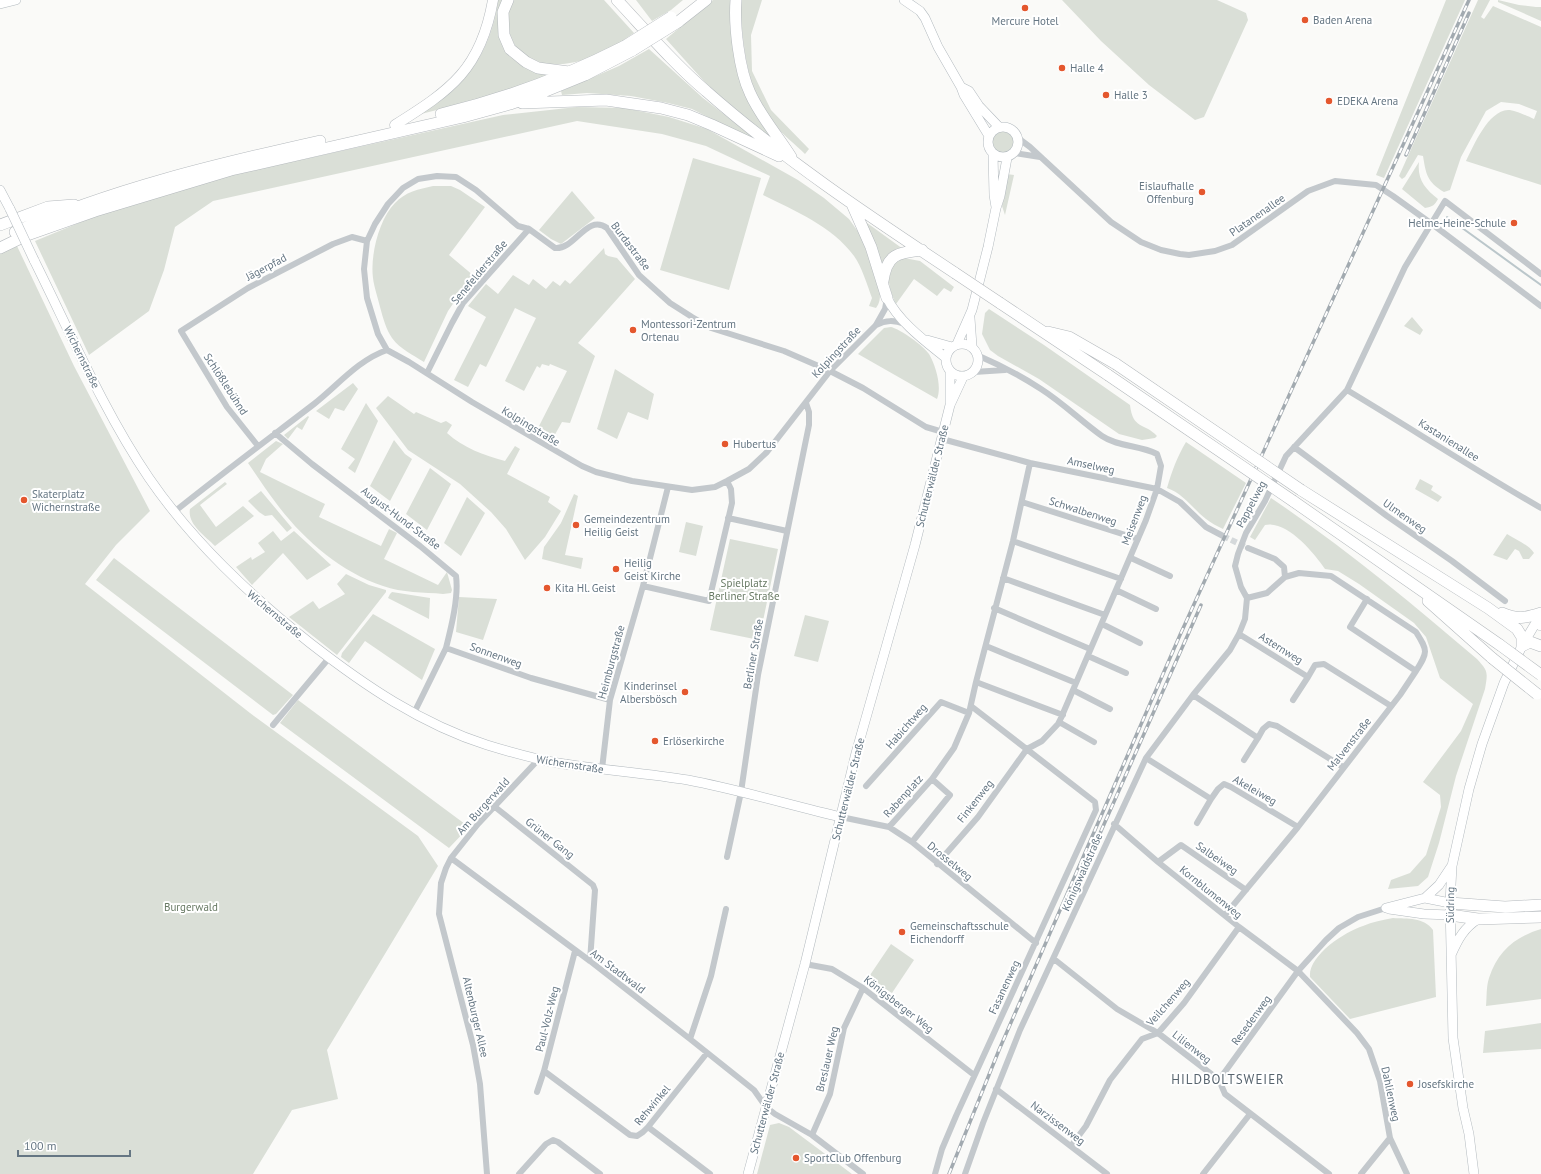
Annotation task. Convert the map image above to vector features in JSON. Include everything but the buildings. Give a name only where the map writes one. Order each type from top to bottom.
[{"type":"highway","points":[[508,0],[503,12],[504,35],[510,49],[526,62],[538,68],[572,72]]},
{"type":"highway","points":[[617,0],[704,90],[794,163],[1388,566],[1500,644],[1541,675]]},
{"type":"highway","points":[[624,0],[631,14]]},
{"type":"highway","points":[[674,20],[694,0]]},
{"type":"highway","points":[[0,248],[27,235],[95,211],[231,170],[463,117],[510,104],[585,75],[706,0]]},
{"type":"highway","points":[[736,0],[738,43],[742,72],[750,93],[761,114],[779,138],[794,163]]},
{"type":"highway","points":[[0,240],[85,204],[210,166],[460,110],[506,96],[572,72],[629,48]]},
{"type":"highway","points":[[510,104],[606,100],[661,108],[688,115],[794,163]]},
{"type":"highway","points":[[852,203],[872,247],[887,298]]},
{"type":"highway","points":[[0,225],[48,207],[85,204]]},
{"type":"highway","points":[[883,282],[884,270],[893,257],[901,253],[922,250]]},
{"type":"highway","points":[[1038,329],[1069,337],[1116,364],[1301,490],[1488,608],[1517,628],[1522,636],[1522,646],[1530,642],[1541,646]]},
{"type":"highway","points":[[1388,566],[1492,658],[1539,696]]},
{"type":"highway","points":[[1488,608],[1510,617],[1522,619],[1541,613]]},
{"type":"highway","points":[[1450,903],[1505,907],[1541,905]]},
{"type":"highway","points":[[1450,915],[1478,919],[1541,917]]},
{"type":"main road","points":[[395,125],[439,96],[451,86],[466,69],[482,41],[490,18],[493,0]]},
{"type":"street","points":[[0,4],[16,0]]},
{"type":"street","points":[[904,0],[920,11]]},
{"type":"street","points":[[918,0],[920,11],[938,47],[964,95],[989,136]]},
{"type":"street","points":[[961,87],[969,91],[979,106],[999,127]]},
{"type":"street","points":[[1007,370],[974,372],[963,377],[950,371],[947,366],[946,358],[948,352],[954,346],[970,316],[1010,156],[1019,144],[1015,132],[1009,128],[999,127],[993,130],[989,136],[988,145],[993,154],[999,158],[1010,156],[1040,157]]},
{"type":"street","name":"Platanenallee","points":[[1018,138],[1030,147],[1111,222],[1141,242],[1161,250],[1180,254],[1189,255],[1215,251],[1232,245],[1308,191],[1335,182],[1376,185],[1432,224],[1541,306]]},
{"type":"street","points":[[993,154],[994,195],[996,208]]},
{"type":"street","name":"Burdastraße","points":[[387,350],[378,334],[367,298],[364,269],[367,241],[374,224],[388,204],[403,188],[418,179],[437,176],[456,177],[476,190],[518,226],[529,229],[555,248],[565,245],[595,223],[602,224],[607,228],[639,275],[670,303],[692,317],[711,328],[784,351],[830,371],[863,388],[942,436]]},
{"type":"street","name":"Wichernstraße","points":[[0,190],[120,429],[148,477],[174,512],[211,554],[254,597],[329,658],[369,687],[414,713],[462,736],[485,744],[538,760],[686,780],[841,817]]},
{"type":"street","points":[[1432,224],[1445,201],[1541,274]]},
{"type":"street","name":"Pappelweg","points":[[1247,598],[1241,587],[1235,566],[1246,533],[1265,501],[1286,456],[1347,390],[1405,267],[1432,224]]},
{"type":"street","name":"Senefelderstraße","points":[[427,373],[463,303],[529,229]]},
{"type":"street","name":"Jägerpfad","points":[[181,331],[248,288],[332,244],[352,238],[367,241]]},
{"type":"street","points":[[887,298],[896,313],[906,324],[946,358]]},
{"type":"street","name":"Kolpingstraße","points":[[387,350],[427,373],[511,426],[582,466],[596,472],[632,481],[692,490],[715,487],[727,481],[749,469],[767,452],[830,371],[876,325],[885,309],[887,298]]},
{"type":"street","points":[[970,316],[972,346],[978,356],[979,362],[974,372]]},
{"type":"street","name":"Kolpingstraße","points":[[876,325],[885,321],[906,324]]},
{"type":"street","name":"Schlößlebühnd","points":[[181,331],[227,407],[258,446]]},
{"type":"street","points":[[924,339],[954,346],[962,343],[972,346]]},
{"type":"street","points":[[174,512],[314,404],[359,366],[381,352],[387,350]]},
{"type":"street","points":[[978,356],[1007,370]]},
{"type":"street","name":"Meisenweg","points":[[1007,370],[1042,389],[1103,437],[1123,444],[1147,449],[1157,454],[1161,466],[1157,489],[1131,558],[1090,649],[1063,715],[1059,722],[1042,741],[1027,749]]},
{"type":"street","name":"Schutterwälder Straße","points":[[950,371],[950,404]]},
{"type":"street","name":"Schutterwälder Straße","points":[[748,1174],[805,964],[856,753],[915,545],[950,404],[963,377]]},
{"type":"street","name":"Kastanienallee","points":[[1347,390],[1541,508]]},
{"type":"street","name":"Berliner Straße","points":[[741,792],[758,675],[809,425],[810,412],[806,403]]},
{"type":"street","name":"August-Hund-Straße","points":[[275,433],[312,464],[425,550],[456,576],[457,583],[454,611],[446,648]]},
{"type":"street","name":"Amselweg","points":[[942,436],[1030,462],[1157,489],[1180,502],[1206,527],[1223,536]]},
{"type":"street","name":"Ulmenweg","points":[[1294,447],[1505,601]]},
{"type":"street","points":[[969,713],[994,608],[1013,540],[1030,462]]},
{"type":"street","points":[[643,586],[709,601],[732,503],[732,496],[727,481]]},
{"type":"street","name":"Heimburgstraße","points":[[602,769],[610,700],[643,586],[668,487]]},
{"type":"street","name":"Schwalbenweg","points":[[1022,502],[1138,539]]},
{"type":"street","points":[[728,518],[787,531]]},
{"type":"street","points":[[1013,540],[1120,580]]},
{"type":"street","points":[[1248,548],[1275,559],[1284,567],[1285,577]]},
{"type":"street","name":"Meisenweg","points":[[1131,558],[1170,576]]},
{"type":"street","points":[[1247,598],[1267,593],[1285,577],[1299,573],[1331,576],[1367,599],[1416,632],[1424,644],[1426,656],[1416,671],[1350,627],[1367,599]]},
{"type":"street","points":[[1003,578],[1105,615]]},
{"type":"street","points":[[1116,590],[1156,609]]},
{"type":"street","name":"Königswaldstraße","points":[[965,1174],[996,1089],[1020,1030],[1054,959],[1114,824],[1146,758],[1193,695],[1230,650],[1245,619],[1247,598]]},
{"type":"street","points":[[994,608],[1090,649]]},
{"type":"street","name":"Südring","points":[[1474,1174],[1470,1134],[1463,1108],[1453,1038],[1450,958],[1452,866],[1469,789],[1482,744],[1504,683],[1522,646],[1541,613]]},
{"type":"street","points":[[1102,624],[1140,643]]},
{"type":"street","name":"Asternweg","points":[[1239,634],[1308,677],[1314,665],[1324,664],[1391,706]]},
{"type":"street","points":[[986,646],[1076,683]]},
{"type":"street","points":[[414,713],[446,648]]},
{"type":"street","name":"Sonnenweg","points":[[446,648],[531,678],[610,700]]},
{"type":"street","points":[[1088,656],[1126,673]]},
{"type":"street","points":[[273,725],[329,658]]},
{"type":"street","name":"Malvenstraße","points":[[1225,915],[1298,827],[1416,671]]},
{"type":"street","points":[[1293,700],[1308,677]]},
{"type":"street","points":[[976,682],[1063,715]]},
{"type":"street","points":[[1073,690],[1110,709]]},
{"type":"street","points":[[1193,695],[1258,738]]},
{"type":"street","name":"Habichtweg","points":[[866,786],[941,702],[969,713]]},
{"type":"street","points":[[971,706],[1027,749]]},
{"type":"street","name":"Rabenplatz","points":[[889,827],[932,779],[954,748],[969,713]]},
{"type":"street","points":[[1059,722],[1094,742]]},
{"type":"street","points":[[1244,760],[1263,729],[1269,724],[1276,726],[1343,767]]},
{"type":"street","name":"Fasanenweg","points":[[935,1174],[942,1149],[974,1075],[1096,810],[1095,802],[1027,749]]},
{"type":"street","name":"Finkenweg","points":[[937,864],[978,817],[1027,749]]},
{"type":"street","points":[[1146,758],[1212,799],[1197,823]]},
{"type":"street","name":"Am Burgerwald","points":[[446,868],[451,858],[478,824],[538,760]]},
{"type":"street","name":"Rabenplatz","points":[[912,842],[950,795],[932,779]]},
{"type":"street","name":"Akeleiweg","points":[[1212,799],[1218,789],[1224,784],[1298,827]]},
{"type":"street","points":[[727,857],[741,792]]},
{"type":"street","name":"Grüner Gang","points":[[495,807],[593,885],[595,890],[590,961]]},
{"type":"street","name":"Drosselweg","points":[[841,817],[889,827],[912,842],[937,864],[1036,943]]},
{"type":"street","name":"Kornblumenweg","points":[[1114,824],[1158,862],[1239,927],[1298,971]]},
{"type":"street","name":"Salbeiweg","points":[[1158,862],[1181,845],[1246,890]]},
{"type":"street","name":"Am Stadtwald","points":[[451,858],[590,961],[754,1090],[766,1107]]},
{"type":"street","points":[[1425,898],[1439,885],[1452,866]]},
{"type":"street","name":"Altenburger Allee","points":[[446,868],[441,883],[439,914],[473,1045],[480,1084],[487,1174]]},
{"type":"street","points":[[1386,908],[1425,898],[1450,903]]},
{"type":"street","points":[[1386,908],[1424,914],[1450,915]]},
{"type":"street","name":"Resedenweg","points":[[1219,1080],[1298,971],[1326,940],[1339,928],[1358,917],[1386,908]]},
{"type":"street","points":[[690,1040],[711,976],[726,910]]},
{"type":"street","points":[[1450,958],[1459,937],[1469,925],[1478,919]]},
{"type":"street","name":"Veilchenweg","points":[[1071,1146],[1086,1126],[1110,1080],[1142,1039],[1158,1033],[1184,1003],[1239,927]]},
{"type":"street","name":"Paul-Volz-Weg","points":[[537,1092],[544,1071],[575,951]]},
{"type":"street","name":"Lilienweg","points":[[1054,959],[1117,1010],[1158,1033],[1219,1080],[1225,1094],[1329,1174]]},
{"type":"street","name":"Königsberger Weg","points":[[805,964],[832,969],[863,988],[974,1075]]},
{"type":"street","name":"Dahlienweg","points":[[1298,971],[1357,1033],[1370,1049],[1380,1081],[1390,1138],[1408,1174]]},
{"type":"street","name":"Breslauer Weg","points":[[812,1135],[830,1094],[844,1028],[863,988]]},
{"type":"street","name":"Rehwinkel","points":[[544,1071],[630,1135],[637,1136],[648,1127],[707,1053]]},
{"type":"street","name":"Narzissenweg","points":[[996,1089],[1107,1174]]},
{"type":"street","points":[[766,1107],[775,1114],[812,1135],[863,1174]]},
{"type":"street","points":[[1203,1174],[1250,1114]]},
{"type":"street","points":[[648,1127],[710,1174]]},
{"type":"street","points":[[1362,1174],[1390,1138]]},
{"type":"street","points":[[519,1174],[546,1144],[553,1140],[558,1142],[600,1174]]},
{"type":"green space","points":[[498,0],[502,0],[498,17],[499,32],[507,50],[552,74],[496,95],[421,114],[420,112],[468,73],[474,66],[484,49],[492,29]]},
{"type":"green space","points":[[511,0],[604,0],[634,33],[603,52],[581,61],[546,64],[535,61],[526,56],[517,48],[511,38],[506,19],[507,9]]},
{"type":"green space","points":[[636,0],[683,0],[671,10],[652,21]]},
{"type":"green space","points":[[713,0],[733,0],[737,60],[779,144],[773,142],[711,89],[666,39]]},
{"type":"green space","points":[[741,0],[762,0],[751,35],[752,71],[771,110],[809,149],[805,154],[774,124],[757,98],[745,53],[740,7]]},
{"type":"green space","points":[[1062,0],[1217,0],[1246,13],[1248,20],[1204,117],[1195,120],[1149,85],[1101,41]]},
{"type":"green space","points":[[1446,0],[1465,0],[1384,178],[1376,175]]},
{"type":"green space","points":[[1478,0],[1490,0],[1481,17],[1484,19],[1493,6],[1541,27],[1541,185],[1466,161],[1482,130],[1494,116],[1501,112],[1511,110],[1534,119],[1537,111],[1519,104],[1501,102],[1486,111],[1461,157],[1450,190],[1444,192],[1434,185],[1426,173],[1423,156],[1418,155],[1405,177],[1402,179],[1399,176]]},
{"type":"green space","points":[[1498,0],[1519,5],[1541,7],[1541,21],[1498,2]]},
{"type":"green space","points":[[649,49],[703,98],[756,139],[755,141],[692,109],[668,103],[631,96],[587,93],[562,95],[561,91],[619,66]]},
{"type":"green space","points":[[577,107],[624,108],[669,117],[707,129],[798,180],[824,198],[849,219],[864,240],[880,292],[880,300],[876,308],[869,306],[872,298],[864,276],[857,260],[845,245],[812,220],[763,195],[770,176],[706,146],[662,134],[577,121],[213,201],[175,227],[164,270],[149,311],[89,355],[35,241],[98,215],[219,178],[503,115]]},
{"type":"green space","points":[[1003,131],[1011,135],[1015,143],[1011,151],[1003,155],[995,151],[991,143],[995,135]]},
{"type":"green space","points":[[693,158],[761,178],[729,290],[660,270]]},
{"type":"green space","points":[[1419,162],[1419,174],[1423,183],[1438,199],[1436,203],[1425,208],[1402,189]]},
{"type":"green space","points":[[1007,174],[1014,175],[1005,215],[1002,206]]},
{"type":"green space","points":[[433,186],[451,186],[460,190],[485,207],[449,255],[474,276],[448,311],[424,362],[407,352],[392,338],[388,331],[374,285],[372,269],[374,249],[377,238],[384,218],[389,210],[403,196],[417,190]]},
{"type":"green space","points":[[572,191],[595,218],[561,244],[539,230]]},
{"type":"green space","points":[[863,220],[903,249],[883,268]]},
{"type":"green space","name":"Burgerwald","points":[[17,246],[74,366],[150,511],[116,545],[85,584],[250,713],[418,836],[438,866],[327,1050],[338,1099],[292,1110],[253,1174],[0,1174],[0,254]]},
{"type":"green space","points":[[604,248],[605,254],[617,258],[635,279],[578,343],[595,356],[570,423],[562,422],[553,438],[537,430],[567,371],[550,364],[549,366],[542,364],[540,368],[537,366],[524,391],[505,381],[536,318],[515,308],[486,367],[480,364],[468,387],[454,380],[486,317],[468,306],[486,284],[498,294],[513,275],[529,285],[533,279],[546,289],[553,281],[560,286],[565,280],[570,284]]},
{"type":"green space","points":[[904,258],[920,261],[954,287],[951,292],[944,288],[937,296],[914,279],[896,304],[889,284],[890,271],[892,265]]},
{"type":"green space","points":[[989,309],[1130,405],[1131,413],[1136,422],[1157,436],[1155,438],[1142,440],[1119,434],[1039,379],[990,350],[982,334],[985,313]]},
{"type":"green space","points":[[1412,317],[1423,330],[1420,335],[1404,326]]},
{"type":"green space","points":[[891,327],[912,338],[929,354],[938,376],[939,389],[937,399],[858,354],[884,328]]},
{"type":"green space","points":[[615,369],[654,394],[648,420],[628,412],[617,439],[597,429]]},
{"type":"green space","points":[[353,383],[358,389],[344,411],[335,408],[329,419],[316,411]]},
{"type":"green space","points":[[388,396],[414,414],[416,412],[441,423],[446,421],[452,425],[447,433],[467,447],[505,461],[515,446],[520,449],[507,474],[550,497],[548,502],[561,511],[545,537],[525,560],[506,529],[491,512],[460,484],[408,450],[376,408]]},
{"type":"green space","points":[[366,403],[378,421],[355,473],[348,468],[355,459],[341,449]]},
{"type":"green space","points":[[308,416],[309,417],[302,430],[297,427],[288,439],[284,435]]},
{"type":"green space","points":[[394,440],[405,454],[412,459],[390,501],[370,486]]},
{"type":"green space","points":[[276,441],[283,444],[266,459],[260,472],[325,504],[319,517],[381,546],[389,529],[397,533],[384,559],[438,585],[447,572],[452,590],[451,593],[443,594],[413,592],[383,586],[367,580],[337,563],[310,541],[286,516],[248,463]]},
{"type":"green space","points":[[1186,442],[1246,483],[1223,529],[1208,520],[1173,490],[1167,488],[1175,464]]},
{"type":"green space","points":[[430,468],[451,484],[427,530],[406,514]]},
{"type":"green space","points":[[1420,479],[1433,486],[1431,490],[1442,497],[1438,502],[1415,489]]},
{"type":"green space","points":[[225,482],[227,484],[200,505],[216,527],[243,506],[254,516],[215,546],[194,525],[191,520],[190,509]]},
{"type":"green space","points":[[261,491],[292,528],[287,532],[272,515],[265,516],[248,501]]},
{"type":"green space","points":[[574,494],[578,496],[565,555],[583,558],[581,569],[542,559],[544,547],[561,523]]},
{"type":"green space","points":[[467,497],[485,513],[461,556],[444,543]]},
{"type":"green space","points":[[1271,498],[1351,555],[1477,659],[1485,669],[1487,679],[1485,689],[1456,776],[1439,843],[1428,877],[1418,886],[1388,889],[1391,880],[1410,873],[1426,855],[1441,807],[1440,795],[1423,782],[1461,731],[1473,704],[1440,678],[1426,637],[1414,623],[1338,571],[1325,569],[1299,539],[1282,528],[1273,525],[1265,525],[1255,540],[1250,537]]},
{"type":"green space","points":[[686,522],[703,526],[696,556],[679,552]]},
{"type":"green space","points":[[273,531],[281,541],[294,531],[331,565],[307,580],[283,553],[252,585],[236,567],[251,557],[252,560],[265,552],[258,543]]},
{"type":"green space","points":[[1507,534],[1525,545],[1534,553],[1529,559],[1523,559],[1519,551],[1515,549],[1507,560],[1493,555]]},
{"type":"green space","name":"Spielplatz Berliner Straße","points":[[730,539],[778,549],[759,640],[710,630]]},
{"type":"green space","points":[[114,558],[293,695],[276,714],[273,715],[96,580]]},
{"type":"green space","points":[[346,574],[369,585],[386,590],[386,592],[337,655],[289,617],[313,601],[319,609],[345,594],[337,584]]},
{"type":"green space","points":[[392,592],[430,598],[429,619],[388,598]]},
{"type":"green space","points":[[459,597],[497,599],[483,640],[456,632]]},
{"type":"green space","points":[[373,614],[435,649],[422,680],[365,641],[349,663],[341,657],[342,653]]},
{"type":"green space","points":[[805,615],[829,621],[818,662],[794,656]]},
{"type":"green space","points":[[298,700],[469,827],[449,848],[280,723]]},
{"type":"green space","points":[[1393,918],[1420,921],[1425,923],[1433,930],[1436,997],[1350,1019],[1310,977],[1311,969],[1321,953],[1337,939],[1370,923]]},
{"type":"green space","points":[[1541,929],[1541,999],[1486,1006],[1488,981],[1497,960],[1515,941]]},
{"type":"green space","points":[[891,944],[914,960],[892,993],[868,978]]},
{"type":"green space","points":[[1541,1023],[1541,1049],[1483,1053],[1485,1031]]},
{"type":"green space","name":"SportClub Offenburg","points":[[779,1123],[789,1127],[852,1174],[757,1174],[770,1125]]},
{"type":"waterway","points":[[1447,217],[1541,285]]},
{"type":"tunnel","points":[[1223,536],[1248,548]]},
{"type":"railway","points":[[949,1174],[999,1050],[1180,635],[1469,0]]},
{"type":"railway","points":[[1406,155],[1469,13]]},
{"type":"railway","points":[[1067,908],[1201,605]]},
{"type":"place","name":"Mercure Hotel","points":[[1025,8]]},
{"type":"place","name":"Baden Arena","points":[[1305,20]]},
{"type":"place","name":"Halle 4","points":[[1062,68]]},
{"type":"place","name":"Halle 3","points":[[1106,95]]},
{"type":"place","name":"EDEKA Arena","points":[[1329,101]]},
{"type":"place","name":"Eislaufhalle Offenburg","points":[[1202,192]]},
{"type":"place","name":"Helme-Heine-Schule","points":[[1514,223]]},
{"type":"place","name":"Montessori-Zentrum Ortenau","points":[[633,330]]},
{"type":"place","name":"Hubertus","points":[[725,444]]},
{"type":"place","name":"Skaterplatz Wichernstraße","points":[[24,500]]},
{"type":"place","name":"Gemeindezentrum Heilig Geist","points":[[576,525]]},
{"type":"place","name":"Heilig Geist Kirche","points":[[616,569]]},
{"type":"place","name":"Kita Hl. Geist","points":[[547,588]]},
{"type":"place","name":"Kinderinsel Albersbösch","points":[[685,692]]},
{"type":"place","name":"Erlöserkirche","points":[[655,741]]},
{"type":"place","name":"Gemeinschaftsschule Eichendorff","points":[[902,932]]},
{"type":"place","name":"Josefskirche","points":[[1410,1084]]},
{"type":"place","name":"SportClub Offenburg","points":[[796,1158]]},
{"type":"district","name":"HILDBOLTSWEIER","points":[[1228,1079]]}]
